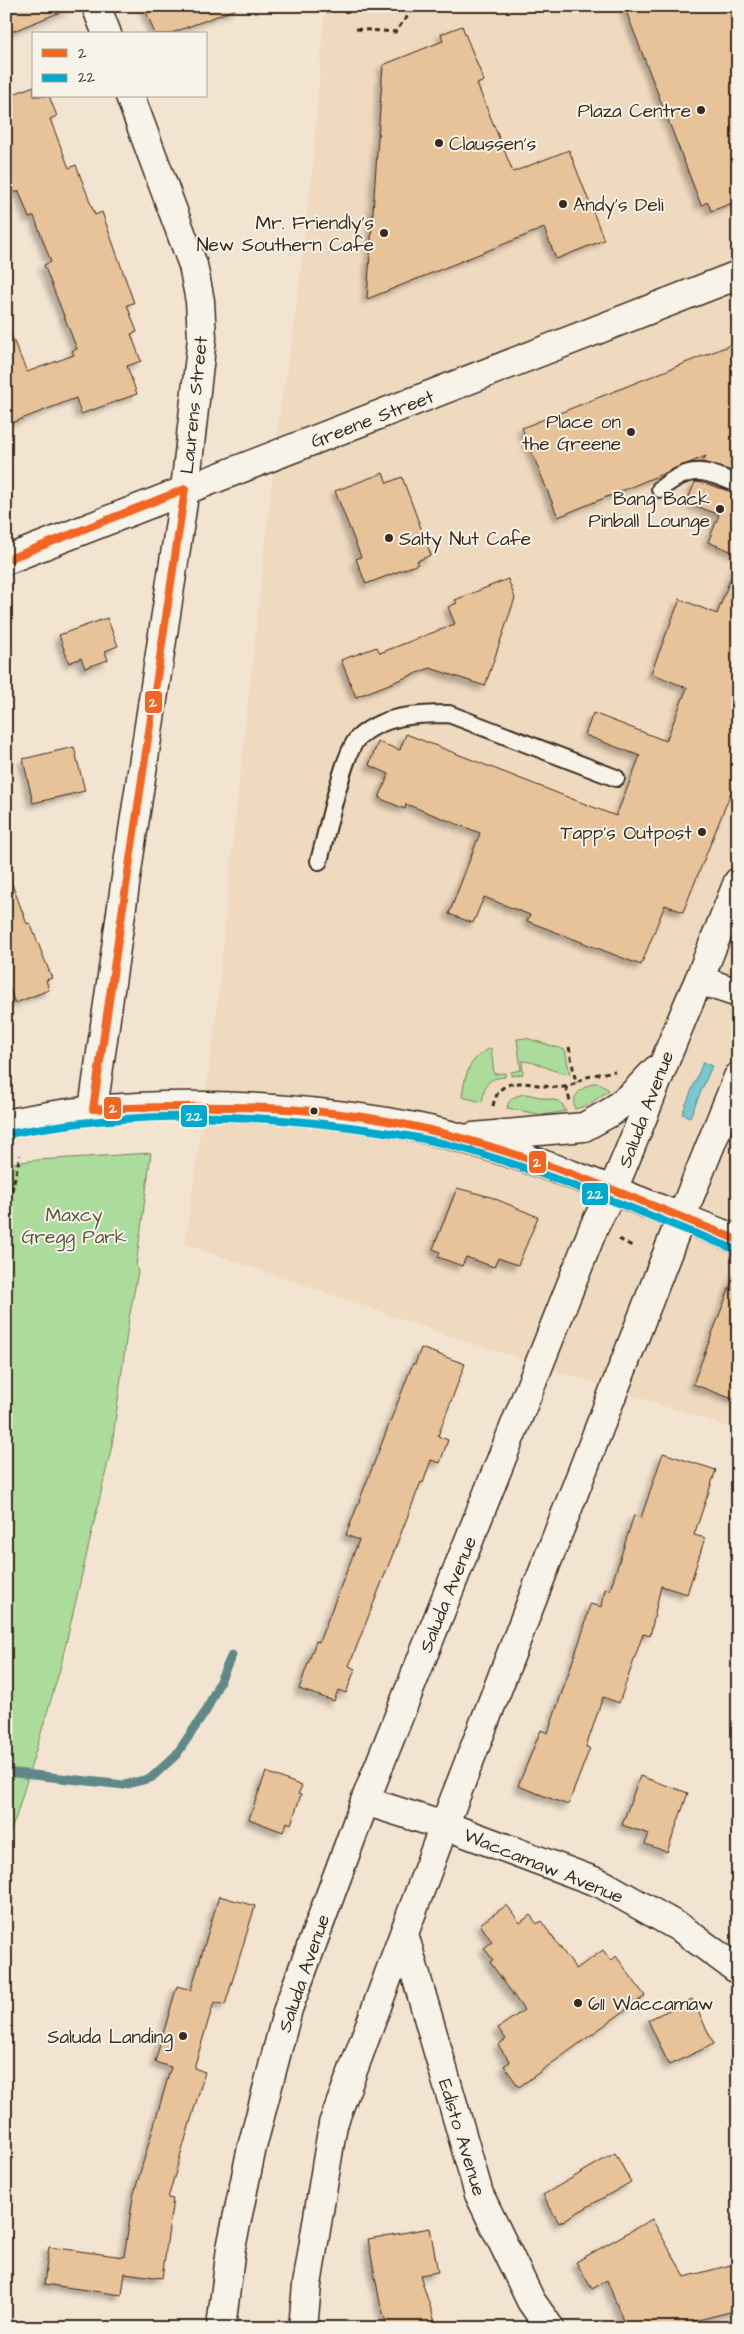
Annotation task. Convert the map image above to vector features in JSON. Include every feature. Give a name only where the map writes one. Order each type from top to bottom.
[{"type":"street","points":[[96,6],[105,32]]},
{"type":"street","name":"Laurens Street","points":[[93,1109],[130,849],[185,489],[202,338],[200,301],[193,265],[131,98]]},
{"type":"street","name":"Greene Street","points":[[6,560],[738,275]]},
{"type":"street","name":"Saluda Avenue","points":[[221,2328],[231,2248],[250,2155],[288,2009],[365,1801],[524,1400],[594,1227],[634,1142],[662,1063],[699,980],[738,882]]},
{"type":"street","points":[[699,980],[738,993]]},
{"type":"street","points":[[460,1138],[584,1126],[611,1112],[634,1093],[662,1063]]},
{"type":"street","points":[[303,2328],[307,2285],[333,2124],[444,1826],[738,1076]]},
{"type":"street","points":[[6,1124],[93,1109],[167,1106],[282,1110],[406,1126],[460,1138],[543,1165],[738,1240]]},
{"type":"street","name":"Waccamaw Avenue","points":[[365,1801],[444,1826],[602,1884],[682,1928],[738,1970]]},
{"type":"street","name":"Edisto Avenue","points":[[404,1934],[479,2194],[531,2301],[550,2328]]},
{"type":"lane","points":[[660,489],[676,476],[697,470],[738,484]]},
{"type":"lane","points":[[319,861],[346,761],[358,738],[387,720],[423,714],[448,714],[616,778]]},
{"type":"path","points":[[356,29],[395,32],[416,6]]},
{"type":"path","points":[[569,1047],[576,1083]]},
{"type":"path","points":[[493,1110],[496,1094],[503,1087],[527,1083],[566,1087],[595,1074],[619,1070]]},
{"type":"path","points":[[6,1217],[20,1156]]},
{"type":"path","points":[[6,1185],[14,1181]]},
{"type":"path","points":[[612,1235],[634,1247]]},
{"type":"shaded area","points":[[325,6],[738,6],[738,1430],[456,1338],[185,1244],[217,1010],[230,867],[280,409],[294,328],[312,171]]},
{"type":"green space","points":[[526,1038],[565,1050],[570,1074],[522,1061],[523,1074],[511,1076],[511,1072],[521,1070],[517,1039]]},
{"type":"green space","points":[[491,1048],[494,1074],[505,1073],[505,1077],[490,1081],[484,1091],[482,1102],[462,1097],[469,1068],[478,1057]]},
{"type":"green space","points":[[593,1083],[598,1083],[609,1090],[588,1105],[575,1109],[574,1100],[578,1093]]},
{"type":"green space","points":[[526,1094],[558,1101],[566,1111],[543,1115],[507,1108],[509,1102],[514,1098]]},
{"type":"green space","name":"Maxcy Gregg Park","points":[[151,1153],[136,1266],[138,1272],[129,1318],[112,1445],[60,1669],[16,1817],[6,1842],[6,1164],[37,1160]]},
{"type":"water","points":[[703,1062],[712,1066],[690,1117],[682,1114]]},
{"type":"building","points":[[6,6],[73,6],[73,7],[6,34]]},
{"type":"building","points":[[144,6],[236,6],[236,9],[174,32],[154,32]]},
{"type":"building","name":"Plaza Centre","points":[[624,6],[732,6],[738,20],[738,201],[711,211],[708,202],[701,205]]},
{"type":"building","name":"Claussen's","points":[[462,26],[484,81],[477,84],[513,172],[569,150],[604,240],[556,259],[544,228],[367,299],[383,65],[443,41],[441,34]]},
{"type":"building","points":[[32,87],[32,98],[50,98],[57,116],[50,119],[69,168],[76,165],[95,215],[102,212],[134,303],[127,305],[137,332],[131,334],[141,361],[127,366],[137,394],[81,414],[76,398],[6,425],[6,323],[27,372],[74,355],[72,351],[77,349],[44,265],[51,262],[34,216],[29,218],[19,191],[15,193],[6,172],[6,97]]},
{"type":"building","name":"Place on the Greene","points":[[738,342],[738,473],[703,462],[706,456],[558,517],[522,428]]},
{"type":"building","name":"Salty Nut Cafe","points":[[383,473],[387,483],[402,477],[431,555],[417,561],[418,564],[366,584],[356,559],[361,557],[335,491]]},
{"type":"building","name":"Bang Back Pinball Lounge","points":[[695,482],[738,494],[738,554],[708,542],[719,515],[687,502]]},
{"type":"building","points":[[736,564],[738,775],[683,912],[665,905],[641,965],[527,921],[530,915],[484,897],[473,923],[449,914],[480,833],[406,804],[405,809],[379,798],[389,774],[369,765],[378,742],[400,750],[406,734],[616,816],[640,756],[585,735],[593,713],[666,741],[687,688],[651,673],[680,599],[717,614]]},
{"type":"building","points":[[508,579],[515,598],[485,686],[430,668],[356,697],[341,660],[377,647],[380,653],[455,624],[448,607],[457,603],[455,600]]},
{"type":"building","points":[[107,618],[118,646],[105,651],[108,660],[85,668],[81,658],[69,663],[59,635]]},
{"type":"building","points":[[74,747],[85,791],[33,803],[23,759]]},
{"type":"building","points":[[6,876],[9,876],[27,924],[30,923],[52,978],[46,980],[49,990],[15,1003],[6,980]]},
{"type":"building","points":[[457,1188],[491,1197],[538,1217],[518,1265],[498,1258],[494,1267],[466,1257],[462,1266],[438,1257],[440,1252],[433,1249]]},
{"type":"building","points":[[736,1271],[738,1272],[738,1401],[693,1384]]},
{"type":"building","points":[[421,1348],[465,1364],[438,1436],[448,1440],[440,1463],[431,1460],[423,1483],[421,1482],[349,1666],[355,1669],[346,1693],[338,1690],[334,1701],[299,1689],[316,1641],[319,1642],[359,1540],[346,1535],[413,1363],[415,1364]]},
{"type":"building","points":[[663,1453],[716,1470],[694,1535],[705,1538],[687,1594],[661,1586],[650,1636],[643,1634],[619,1703],[603,1697],[586,1747],[590,1748],[568,1805],[518,1786],[541,1730],[548,1733],[584,1628],[590,1604],[602,1607],[605,1589],[610,1590],[634,1515],[641,1518]]},
{"type":"building","points":[[266,1772],[302,1786],[298,1794],[301,1795],[291,1824],[287,1822],[283,1832],[249,1819]]},
{"type":"building","points":[[640,1776],[688,1793],[667,1852],[645,1844],[649,1834],[622,1825]]},
{"type":"building","points":[[219,1896],[255,1906],[225,2005],[214,2002],[194,2068],[205,2072],[168,2198],[173,2199],[162,2278],[125,2273],[122,2295],[44,2284],[49,2247],[124,2257],[133,2197],[171,2067],[155,2062],[177,1986],[191,1990]]},
{"type":"building","name":"611 Waccamaw","points":[[507,1905],[520,1923],[530,1915],[537,1924],[541,1921],[576,1969],[603,1950],[611,1961],[616,1956],[645,1996],[519,2087],[504,2066],[510,2062],[498,2045],[506,2039],[498,2028],[524,2010],[490,1962],[493,1960],[484,1948],[492,1942],[480,1924]]},
{"type":"building","points":[[692,1999],[714,2044],[669,2065],[648,2020]]},
{"type":"building","points":[[615,2153],[631,2182],[559,2223],[543,2195]]},
{"type":"building","points":[[652,2219],[685,2277],[738,2263],[738,2310],[694,2321],[697,2328],[626,2328],[607,2280],[592,2289],[576,2262]]},
{"type":"building","points":[[430,2228],[438,2272],[420,2275],[437,2328],[388,2328],[380,2303],[368,2239]]},
{"type":"waterway","points":[[6,1772],[124,1785],[151,1778],[176,1755],[206,1711],[232,1655]]},
{"type":"transit line","name":"2","points":[[185,489],[93,1109],[215,1107],[296,1110],[377,1119],[417,1127],[499,1149],[580,1177],[738,1240]]},
{"type":"transit line","name":"2","points":[[6,560],[185,489]]},
{"type":"transit line","name":"22","points":[[8,1134],[119,1119],[193,1116],[268,1119],[324,1124],[420,1138],[458,1147],[528,1169],[734,1249]]},
{"type":"place","name":"Plaza Centre","points":[[701,110]]},
{"type":"place","name":"Claussen's","points":[[439,143]]},
{"type":"place","name":"Andy's Deli","points":[[563,204]]},
{"type":"place","name":"Mr. Friendly's New Southern Cafe","points":[[384,233]]},
{"type":"place","name":"Place on the Greene","points":[[631,432]]},
{"type":"place","name":"Bang Back Pinball Lounge","points":[[720,509]]},
{"type":"place","name":"Salty Nut Cafe","points":[[389,538]]},
{"type":"place","name":"Tapp's Outpost","points":[[702,832]]},
{"type":"place","name":"611 Waccamaw","points":[[578,2003]]},
{"type":"place","name":"Saluda Landing","points":[[183,2036]]}]
